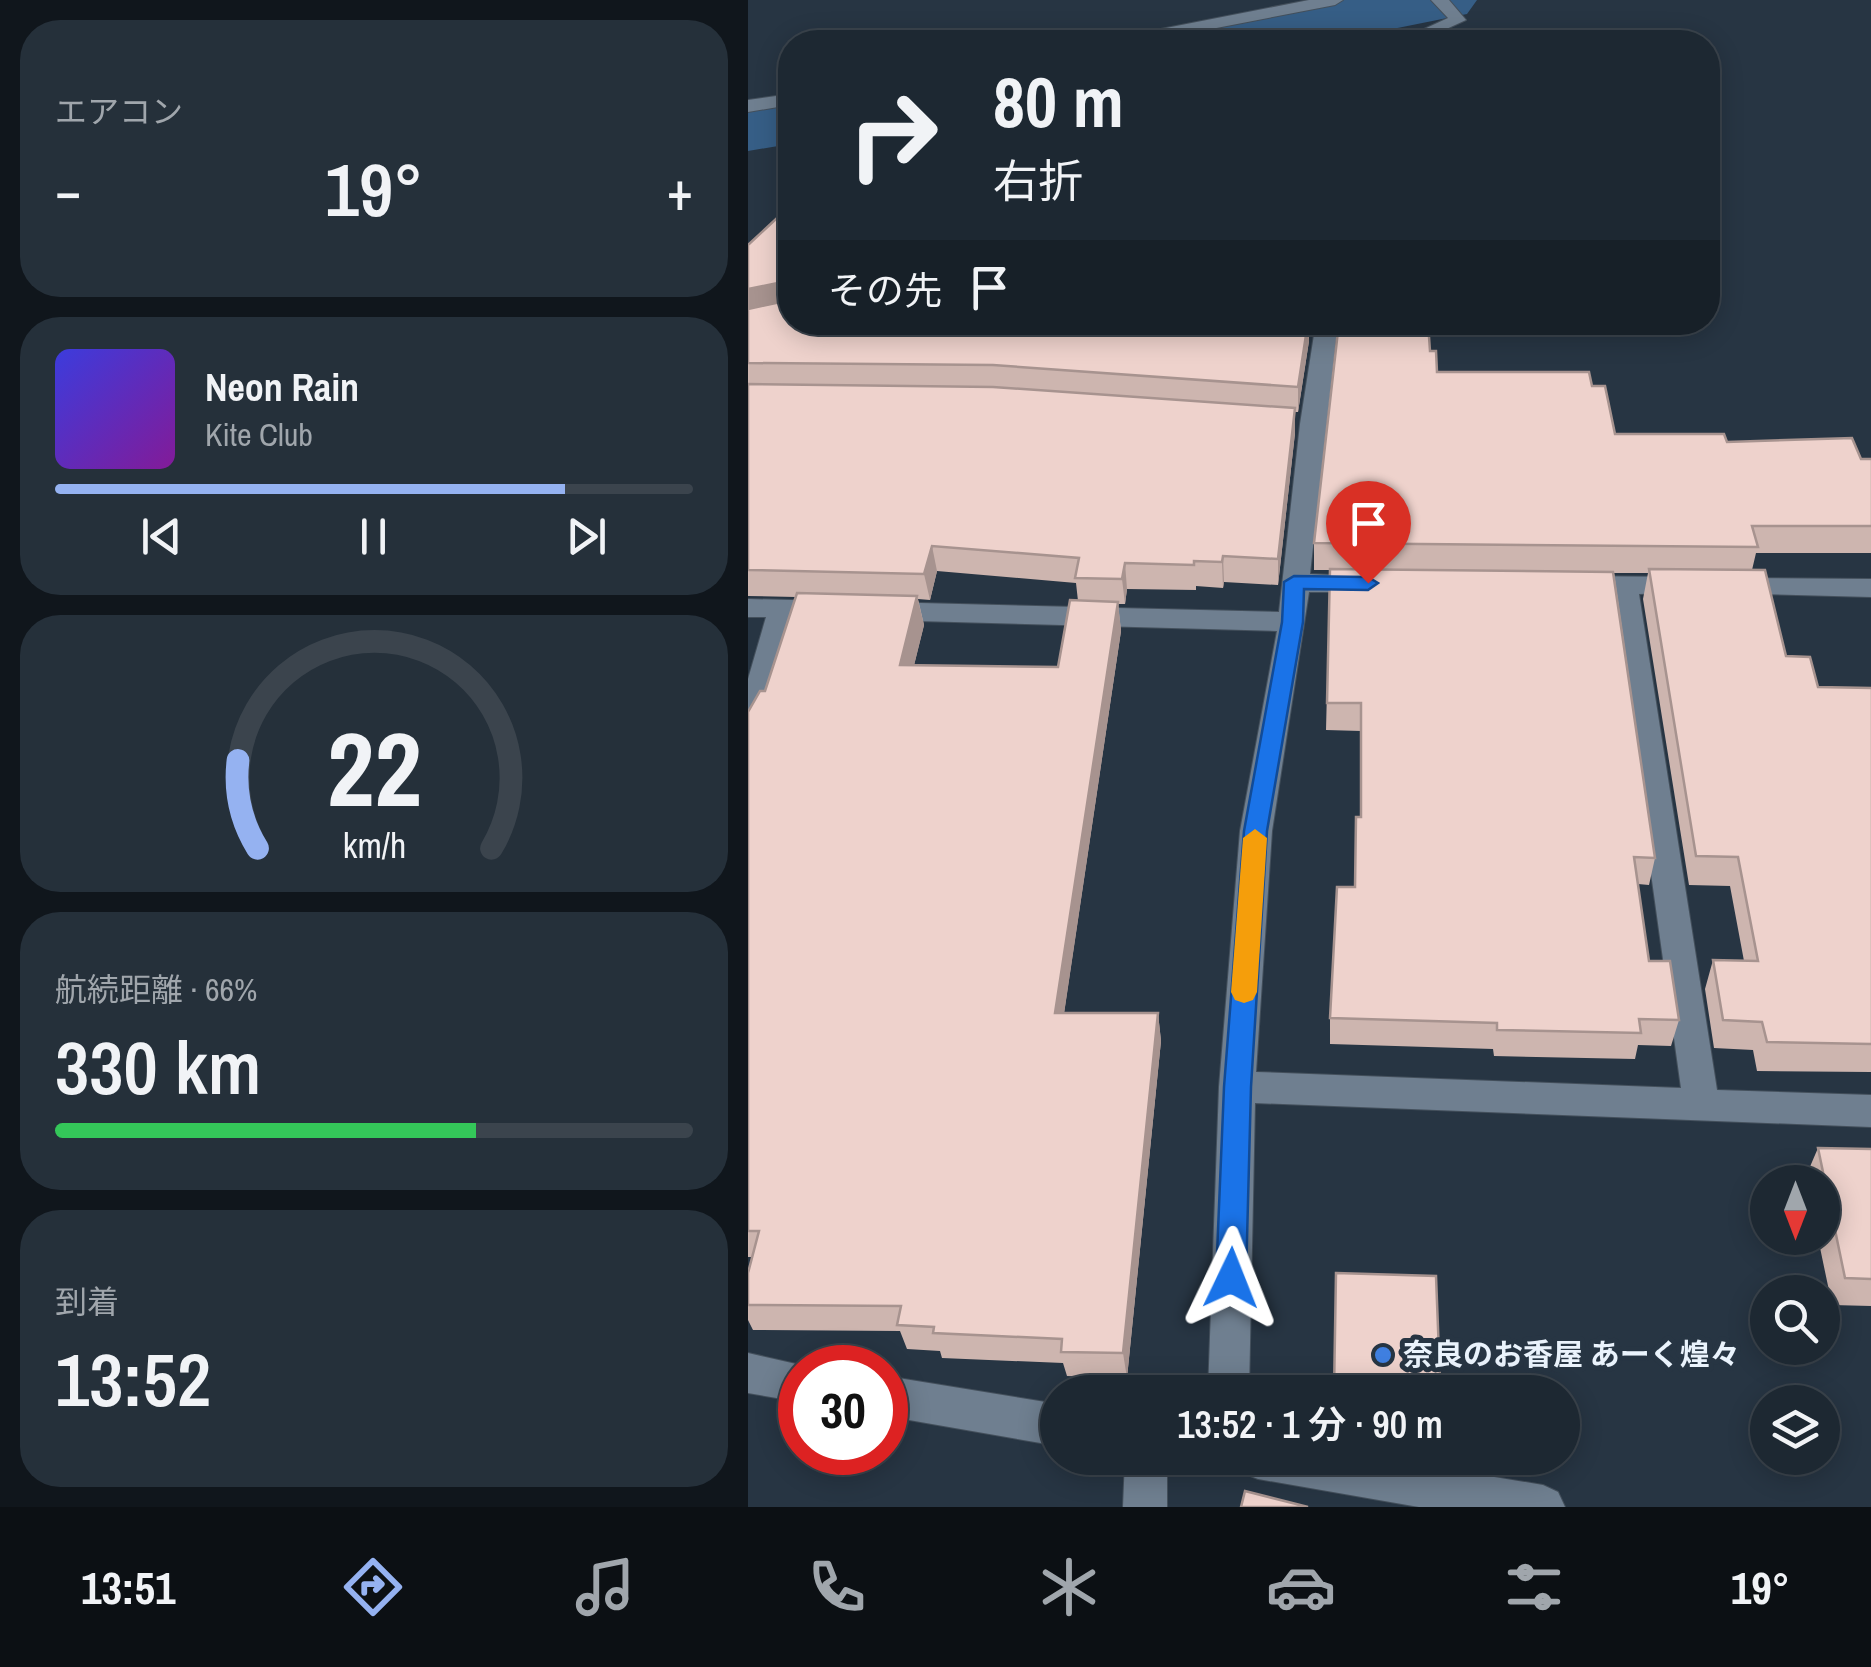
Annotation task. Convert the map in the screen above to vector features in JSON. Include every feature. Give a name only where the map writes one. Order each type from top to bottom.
[{"type":"street","points":[[1181,30],[1335,0]]},
{"type":"street","points":[[1433,30],[1457,20],[1439,0]]},
{"type":"street","points":[[748,106],[778,102]]},
{"type":"street","points":[[1229,1375],[1237,1087],[1256,831],[1292,622],[1302,423],[1324,335]]},
{"type":"street","points":[[1294,582],[1391,584]]},
{"type":"street","points":[[1546,585],[1872,588]]},
{"type":"street","points":[[1624,586],[1701,1105]]},
{"type":"street","points":[[748,608],[1292,622]]},
{"type":"street","points":[[748,730],[782,610]]},
{"type":"street","points":[[1237,1087],[1872,1112]]},
{"type":"street","points":[[748,1374],[778,1379]]},
{"type":"street","points":[[908,1400],[1040,1422]]},
{"type":"street","points":[[1145,1507],[1146,1475]]},
{"type":"street","points":[[1357,1475],[1543,1507]]},
{"type":"building","points":[[778,218],[778,283],[748,289],[748,245]]},
{"type":"building","points":[[778,303],[778,335],[1306,335],[1298,387],[993,365],[748,363],[748,309]]},
{"type":"building","points":[[1338,335],[1429,335],[1430,351],[1436,351],[1437,372],[1589,372],[1592,386],[1605,386],[1615,434],[1724,434],[1727,442],[1852,438],[1861,459],[1872,459],[1872,526],[1752,526],[1758,547],[1314,543]]},
{"type":"building","points":[[748,384],[993,387],[1295,408],[1278,559],[1223,556],[1222,562],[1194,561],[1194,565],[1125,563],[1122,579],[1075,578],[1079,558],[932,546],[924,574],[748,570]]},
{"type":"building","points":[[1330,569],[1613,572],[1655,858],[1634,857],[1649,961],[1670,961],[1679,1020],[1639,1019],[1641,1033],[1497,1030],[1497,1023],[1330,1018],[1337,887],[1355,887],[1356,817],[1361,817],[1361,703],[1327,703]]},
{"type":"building","points":[[1649,569],[1765,570],[1786,656],[1810,657],[1818,687],[1872,688],[1872,1044],[1767,1042],[1762,1022],[1723,1020],[1713,960],[1758,961],[1738,857],[1696,856]]},
{"type":"building","points":[[797,593],[917,596],[900,665],[1058,667],[1070,600],[1118,602],[1055,1013],[1158,1013],[1123,1353],[1061,1352],[1062,1339],[933,1333],[934,1327],[897,1325],[901,1306],[748,1305],[748,1273],[759,1231],[748,1231],[748,712],[760,691],[765,691]]},
{"type":"building","points":[[1818,1148],[1872,1149],[1872,1279],[1845,1278],[1840,1254],[1840,1165],[1822,1165]]},
{"type":"building","points":[[1336,1273],[1436,1276],[1440,1375],[1334,1375]]},
{"type":"building","points":[[1245,1491],[1308,1507],[1241,1507]]},
{"type":"waterway","points":[[1286,30],[1444,0]]},
{"type":"waterway","points":[[748,128],[778,124]]},
{"type":"slow traffic","points":[[1244,992],[1255,838]]},
{"type":"place","name":"奈良のお香屋 あーく煌々","points":[[1383,1355]]},
{"type":"route","points":[[1231,1278],[1237,1087],[1256,831],[1292,622],[1294,582],[1368,583]]}]
